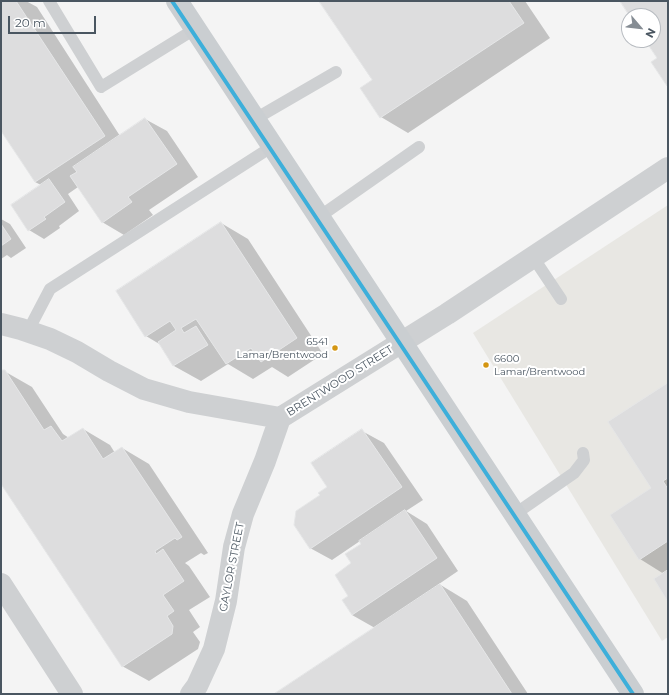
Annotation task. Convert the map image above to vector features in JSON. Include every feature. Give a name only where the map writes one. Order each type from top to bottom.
[{"type":"main road","points":[[177,1],[633,694]]},
{"type":"street","name":"BRENTWOOD STREET","points":[[1,324],[28,331],[50,339],[77,352],[144,389],[189,402],[280,418],[402,342],[668,168]]},
{"type":"street","name":"GAYLOR STREET","points":[[191,694],[197,686],[214,649],[226,601],[234,547],[242,514],[265,461],[280,418]]},
{"type":"street","points":[[1,584],[72,694]]},
{"type":"lane","points":[[49,1],[101,87],[195,29]]},
{"type":"lane","points":[[255,119],[336,72]]},
{"type":"lane","points":[[28,331],[50,289],[273,146]]},
{"type":"lane","points":[[319,218],[419,147]]},
{"type":"lane","points":[[533,257],[561,299]]},
{"type":"lane","points":[[515,514],[574,473],[584,460],[584,453]]},
{"type":"shaded area","points":[[668,205],[668,637],[662,641],[473,333]]},
{"type":"building","points":[[1,1],[16,1],[105,136],[35,182],[1,131]]},
{"type":"building","points":[[319,1],[509,1],[524,23],[380,118],[360,88],[372,80]]},
{"type":"building","points":[[620,1],[668,1],[667,86],[651,62],[657,58],[650,48],[661,48],[661,8],[625,8]]},
{"type":"building","points":[[145,118],[177,164],[128,197],[132,202],[102,223],[70,176],[77,172],[73,167]]},
{"type":"building","points":[[49,179],[65,202],[44,217],[46,219],[28,231],[11,205]]},
{"type":"building","points":[[221,222],[297,338],[261,362],[251,348],[226,364],[196,319],[181,328],[184,333],[196,326],[208,345],[173,366],[158,342],[176,330],[170,321],[145,337],[116,291]]},
{"type":"building","points":[[1,224],[11,239],[1,246]]},
{"type":"building","points":[[1,370],[5,370],[44,430],[51,426],[62,441],[83,428],[103,459],[122,447],[182,537],[177,540],[175,538],[155,551],[156,554],[163,549],[184,581],[163,595],[174,611],[167,616],[173,626],[172,634],[122,667],[1,484]]},
{"type":"building","points":[[668,383],[668,478],[663,481],[668,489],[668,541],[639,560],[610,515],[651,488],[608,422]]},
{"type":"building","points":[[362,429],[402,487],[310,549],[294,525],[296,511],[320,495],[318,493],[327,487],[311,463]]},
{"type":"building","points":[[405,510],[437,558],[352,615],[342,600],[348,596],[335,575],[351,563],[345,554],[361,544],[359,541]]},
{"type":"building","points":[[668,570],[668,602],[654,579]]},
{"type":"building","points":[[440,584],[512,694],[274,694]]},
{"type":"transit line","points":[[172,1],[633,694]]},
{"type":"place","name":"6541 Lamar/Brentwood","points":[[335,348]]},
{"type":"place","name":"6600 Lamar/Brentwood","points":[[486,365]]}]
